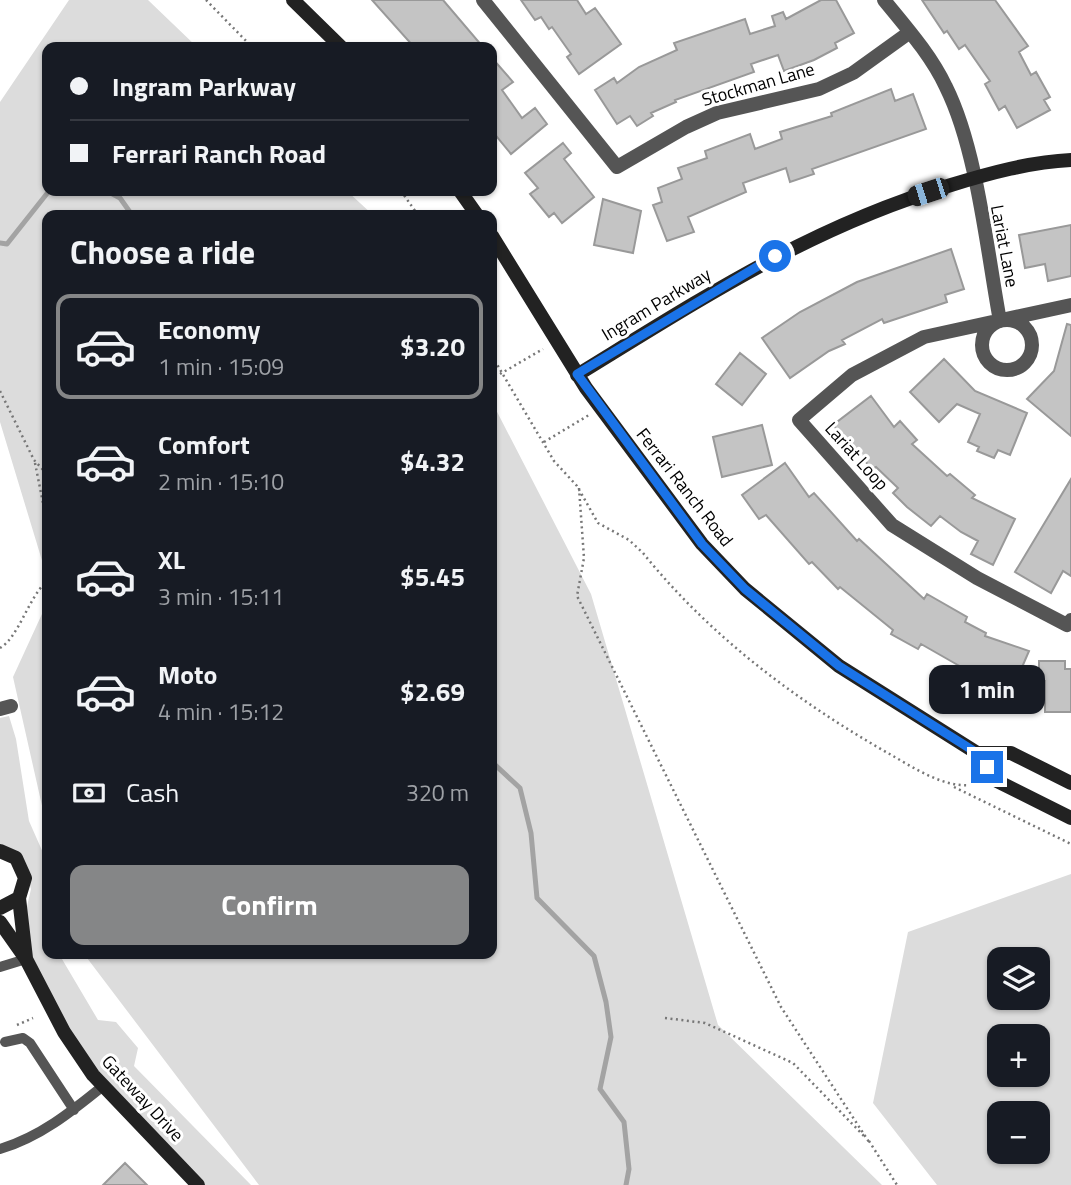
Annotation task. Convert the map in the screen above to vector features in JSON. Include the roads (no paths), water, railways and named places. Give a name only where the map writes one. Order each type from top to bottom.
[{"type":"main road","points":[[293,0],[336,42]]},
{"type":"main road","name":"Ingram Parkway","points":[[577,374],[706,295],[825,230],[874,210],[973,178],[1024,166],[1071,160]]},
{"type":"main road","name":"Ferrari Ranch Road","points":[[497,244],[600,408],[702,544],[745,589],[839,666],[977,753],[997,781],[1071,818]]},
{"type":"main road","points":[[977,753],[1011,753],[1071,783]]},
{"type":"main road","name":"Gateway Drive","points":[[0,851],[16,858],[24,870],[24,885],[19,898],[26,959]]},
{"type":"main road","points":[[0,908],[19,898]]},
{"type":"main road","name":"Gateway Drive","points":[[0,922],[26,959],[64,1032],[103,1086],[198,1185]]},
{"type":"street","name":"Stockman Lane","points":[[483,0],[617,167],[686,127],[717,113],[819,89],[853,73],[910,32]]},
{"type":"street","name":"Lariat Lane","points":[[884,0],[910,32],[946,86],[962,128],[1000,321]]},
{"type":"street","name":"Lariat Loop","points":[[1071,305],[924,337],[852,375],[799,420],[892,525],[977,578],[1068,625],[1071,620]]},
{"type":"lane","points":[[0,967],[26,959]]},
{"type":"lane","points":[[5,1042],[23,1038],[30,1043],[74,1110]]},
{"type":"lane","points":[[0,1149],[33,1136],[74,1110],[103,1086]]},
{"type":"waterway","points":[[0,243],[7,244],[45,196]]},
{"type":"waterway","points":[[116,196],[128,210]]},
{"type":"waterway","points":[[497,767],[520,788],[531,833],[537,898],[594,956],[606,1002],[611,1037],[600,1089],[624,1122],[629,1169],[626,1185]]}]
